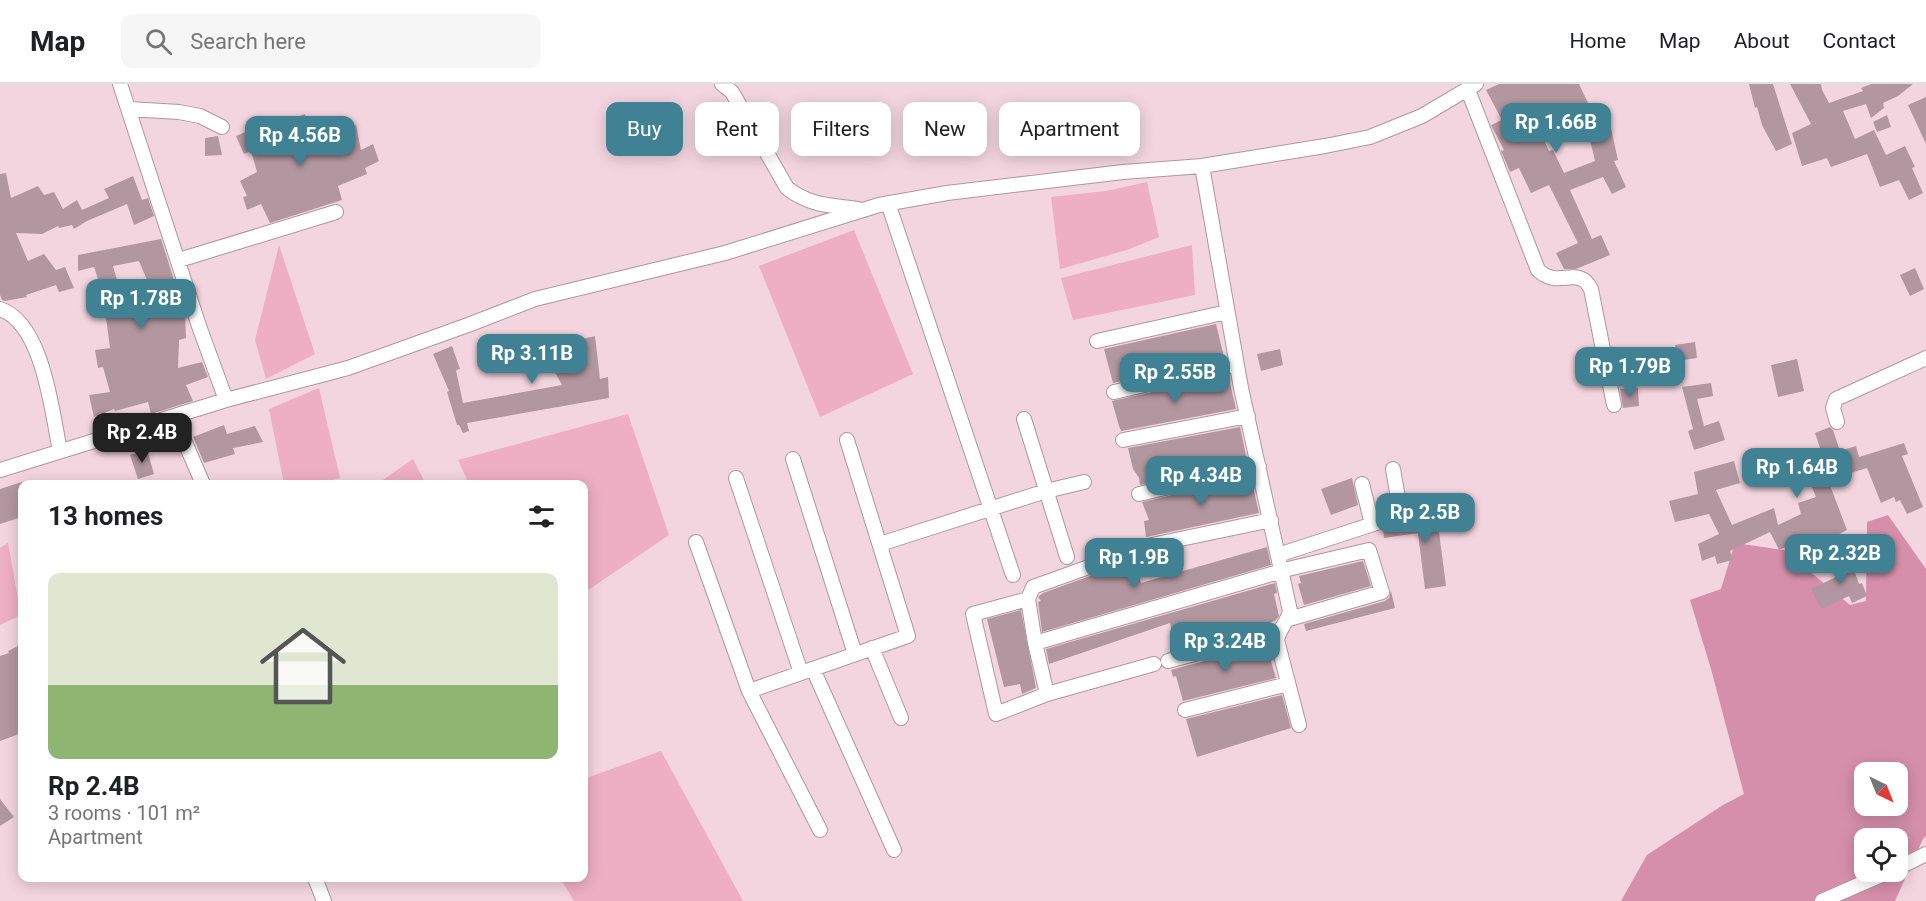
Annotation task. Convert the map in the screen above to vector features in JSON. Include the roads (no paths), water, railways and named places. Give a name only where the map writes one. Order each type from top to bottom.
[{"type":"street","points":[[120,84],[199,326],[226,400]]},
{"type":"street","points":[[722,84],[732,92],[787,188],[800,198],[815,204],[863,209]]},
{"type":"street","points":[[0,470],[226,400],[348,368],[468,326],[535,299],[725,253],[863,209],[947,193],[1123,172],[1202,166],[1370,137],[1422,116],[1472,87],[1538,270],[1545,276],[1555,279],[1579,277],[1586,281],[1591,289],[1614,405]]},
{"type":"street","points":[[129,109],[179,112],[200,116],[222,128]]},
{"type":"street","points":[[1168,661],[1278,632],[1289,619],[1290,612],[1285,570],[1278,555],[1236,363],[1202,166]]},
{"type":"street","points":[[888,203],[1013,575]]},
{"type":"street","points":[[178,260],[336,212]]},
{"type":"street","points":[[0,309],[8,312],[21,325],[34,345],[49,397],[60,451]]},
{"type":"street","points":[[1097,341],[1227,312]]},
{"type":"street","points":[[1837,422],[1833,408],[1836,399],[1926,358]]},
{"type":"street","points":[[1114,392],[1236,363]]},
{"type":"street","points":[[1123,440],[1248,416]]},
{"type":"street","points":[[174,417],[201,480]]},
{"type":"street","points":[[1024,419],[1067,558]]},
{"type":"street","points":[[750,691],[908,636],[847,440]]},
{"type":"street","points":[[794,459],[855,654]]},
{"type":"street","points":[[1138,494],[1259,466]]},
{"type":"street","points":[[1278,555],[1401,515],[1393,469]]},
{"type":"street","points":[[736,478],[807,671],[894,850]]},
{"type":"street","points":[[880,544],[1046,491],[1084,482]]},
{"type":"street","points":[[1362,484],[1372,524]]},
{"type":"street","points":[[1047,694],[1035,644],[1028,599],[1033,587],[1147,546],[1271,520]]},
{"type":"street","points":[[696,542],[750,691],[820,830]]},
{"type":"street","points":[[1035,644],[1285,570],[1369,550],[1382,592],[1289,619]]},
{"type":"street","points":[[1028,599],[973,614],[996,714],[1047,694],[1154,664]]},
{"type":"street","points":[[1278,632],[1279,650],[1299,725]]},
{"type":"street","points":[[872,648],[901,718]]},
{"type":"street","points":[[1185,710],[1288,684]]},
{"type":"street","points":[[1908,863],[1926,855]]},
{"type":"street","points":[[317,882],[324,901]]},
{"type":"street","points":[[1822,901],[1865,882]]}]
